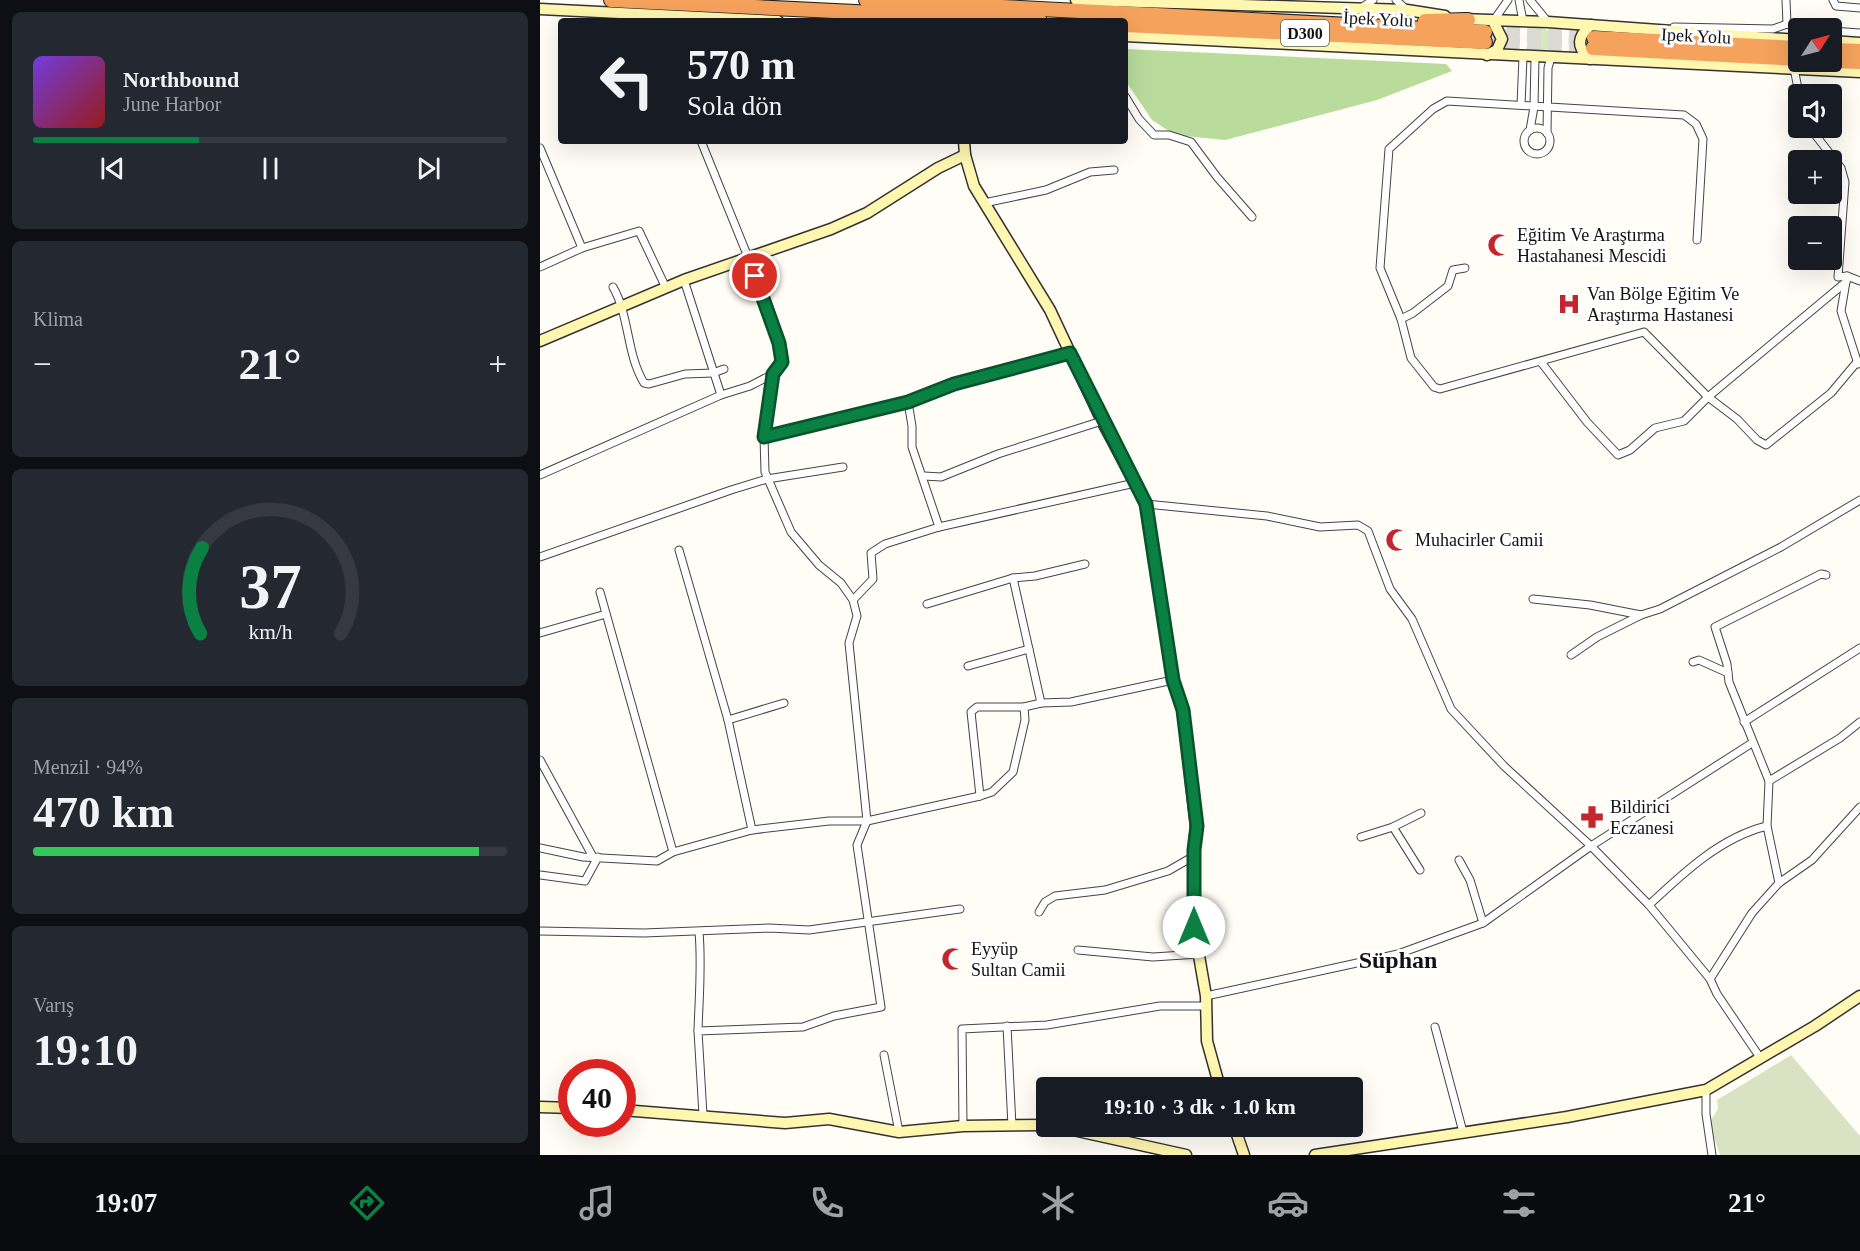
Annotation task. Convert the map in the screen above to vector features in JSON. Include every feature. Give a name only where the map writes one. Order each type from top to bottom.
[{"type":"highway","points":[[611,0],[979,18]]},
{"type":"highway","name":"İpek Yolu","points":[[866,0],[1138,13],[1486,43]]},
{"type":"highway","points":[[1138,13],[1468,20]]},
{"type":"highway","name":"İpek Yolu","points":[[1128,25],[1486,43]]},
{"type":"highway","name":"Ipek Yolu","points":[[1592,43],[1788,48]]},
{"type":"highway","name":"Ipek Yolu","points":[[1592,43],[1788,63]]},
{"type":"highway","points":[[1842,50],[1860,51]]},
{"type":"highway","points":[[1842,61],[1860,62]]},
{"type":"street","points":[[1076,0],[1407,10],[1468,20],[1548,22],[1592,43]]},
{"type":"street","points":[[1360,8],[1372,0]]},
{"type":"street","points":[[1396,0],[1407,10]]},
{"type":"street","points":[[1493,21],[1508,0]]},
{"type":"street","points":[[1519,0],[1523,21]]},
{"type":"street","points":[[1530,0],[1548,22]]},
{"type":"street","points":[[1128,36],[1312,43],[1486,43],[1529,58],[1551,57],[1647,28],[1691,26],[1773,29],[1787,24],[1786,0]]},
{"type":"street","points":[[1833,0],[1836,6],[1860,8]]},
{"type":"street","points":[[540,9],[655,18]]},
{"type":"street","points":[[1486,43],[1497,50],[1502,39],[1493,21]]},
{"type":"street","points":[[1647,28],[1705,35],[1788,39]]},
{"type":"street","points":[[1842,32],[1860,33]]},
{"type":"street","points":[[1842,42],[1860,43]]},
{"type":"street","points":[[1529,58],[1534,107],[1530,130],[1525,136],[1525,145],[1534,153],[1543,152],[1549,146],[1546,107],[1548,68],[1551,57]]},
{"type":"street","points":[[1521,105],[1529,58]]},
{"type":"street","points":[[1842,70],[1860,72]]},
{"type":"street","points":[[1128,101],[1139,119],[1154,135],[1169,135],[1191,142],[1217,177],[1252,217]]},
{"type":"street","points":[[1697,240],[1703,139],[1693,121],[1684,115],[1521,105],[1442,103],[1389,148],[1380,268],[1401,319],[1411,358],[1434,387],[1440,389],[1644,332],[1708,397],[1737,419],[1757,440],[1766,445],[1831,393],[1858,364],[1841,311],[1847,279]]},
{"type":"street","points":[[1530,130],[1538,128],[1547,133]]},
{"type":"street","points":[[1818,138],[1841,168],[1845,182],[1838,277],[1860,281]]},
{"type":"street","points":[[540,475],[721,395],[750,386],[773,374],[782,362],[779,343],[702,144]]},
{"type":"street","points":[[964,144],[974,186],[1050,310],[1102,421],[1146,504],[1173,680],[1183,710],[1197,826],[1194,856],[1194,927],[1205,1001],[1207,1041],[1217,1077]]},
{"type":"street","points":[[540,148],[582,248]]},
{"type":"street","points":[[540,341],[684,280],[831,229],[867,213],[938,168],[965,155]]},
{"type":"street","points":[[540,171],[548,168]]},
{"type":"street","points":[[984,203],[1047,190],[1090,172],[1113,170]]},
{"type":"street","points":[[540,267],[582,248],[639,231],[666,288]]},
{"type":"street","points":[[1401,319],[1413,313],[1448,286],[1453,270],[1465,268]]},
{"type":"street","points":[[1541,362],[1587,422],[1618,455],[1630,450],[1655,428],[1684,421],[1708,397],[1847,279]]},
{"type":"street","points":[[684,280],[721,395]]},
{"type":"street","points":[[614,287],[623,304],[633,355],[644,383],[649,384],[685,374],[723,369]]},
{"type":"street","points":[[764,437],[908,402],[954,384],[1070,353]]},
{"type":"street","points":[[698,1031],[803,1027],[834,1016],[881,1007],[857,844],[867,821],[849,643],[857,616],[853,600],[841,584],[819,565],[790,532],[767,479],[764,437],[773,374]]},
{"type":"street","points":[[908,402],[912,426],[912,447],[939,527]]},
{"type":"street","points":[[924,477],[941,477],[998,454],[1102,421]]},
{"type":"street","points":[[540,557],[630,524],[767,479],[843,467]]},
{"type":"street","points":[[853,600],[873,579],[871,553],[885,544],[939,527],[1135,483]]},
{"type":"street","points":[[1571,655],[1597,637],[1751,564],[1817,528],[1860,500]]},
{"type":"street","points":[[1146,504],[1267,516],[1320,527],[1358,525],[1368,531],[1390,589],[1412,619],[1451,709],[1504,766],[1591,846],[1649,905],[1710,979],[1717,994],[1761,1059]]},
{"type":"street","points":[[679,550],[728,720],[752,830]]},
{"type":"street","points":[[927,604],[1013,578],[1035,576],[1085,564]]},
{"type":"street","points":[[1779,883],[1767,826],[1769,781],[1729,682],[1715,627],[1785,590],[1821,574],[1826,575]]},
{"type":"street","points":[[1013,578],[1041,703]]},
{"type":"street","points":[[600,592],[673,852]]},
{"type":"street","points":[[1533,599],[1590,605],[1641,615]]},
{"type":"street","points":[[540,633],[606,614]]},
{"type":"street","points":[[1744,722],[1860,648]]},
{"type":"street","points":[[968,666],[1029,650]]},
{"type":"street","points":[[1693,663],[1699,660],[1728,673]]},
{"type":"street","points":[[980,796],[971,712],[977,707],[1024,707],[1041,703],[1071,702],[1173,680]]},
{"type":"street","points":[[728,720],[784,703]]},
{"type":"street","points":[[540,848],[596,857],[657,861],[673,852],[752,830],[830,821],[867,821],[980,796],[992,792],[1013,772],[1025,720],[1024,707]]},
{"type":"street","points":[[1769,781],[1840,738],[1860,722]]},
{"type":"street","points":[[963,1126],[962,1029],[1047,1025],[1160,1006],[1205,1001],[1398,954],[1483,923],[1591,846],[1752,742]]},
{"type":"street","points":[[540,760],[596,857]]},
{"type":"street","points":[[1710,979],[1752,913],[1779,883],[1812,860],[1860,807]]},
{"type":"street","points":[[1361,837],[1393,827],[1421,813]]},
{"type":"street","points":[[1649,905],[1692,865],[1737,837],[1767,826]]},
{"type":"street","points":[[1393,827],[1420,870]]},
{"type":"street","points":[[1039,912],[1045,902],[1055,896],[1105,890],[1168,871],[1194,856]]},
{"type":"street","points":[[540,875],[585,881],[596,857]]},
{"type":"street","points":[[1459,860],[1470,880],[1483,923]]},
{"type":"street","points":[[540,931],[699,932],[769,928],[808,930],[960,909]]},
{"type":"street","points":[[699,932],[702,969],[698,987],[698,1031],[703,1115]]},
{"type":"street","points":[[1078,950],[1153,957],[1198,954]]},
{"type":"street","points":[[1315,1155],[1578,1115],[1706,1090],[1761,1059],[1860,996]]},
{"type":"street","points":[[1007,1026],[1012,1126]]},
{"type":"street","points":[[1435,1027],[1463,1132]]},
{"type":"street","points":[[884,1055],[899,1132]]},
{"type":"street","points":[[1706,1090],[1706,1114],[1712,1155]]},
{"type":"street","points":[[540,1107],[558,1108]]},
{"type":"street","points":[[636,1111],[785,1123],[829,1119],[899,1132],[963,1126],[1036,1125]]},
{"type":"street","points":[[1105,1137],[1186,1155]]},
{"type":"street","points":[[1238,1137],[1244,1155]]},
{"type":"green space","points":[[1540,28],[1549,31],[1552,40],[1549,49],[1540,52],[1531,49],[1528,40],[1531,31]]},
{"type":"green space","points":[[1128,49],[1446,64],[1452,71],[1377,100],[1225,140],[1175,135],[1152,120],[1128,84]]},
{"type":"green space","points":[[1791,1055],[1860,1136],[1860,1155],[1720,1155],[1709,1123],[1718,1109],[1717,1100]]},
{"type":"tunnel","points":[[1485,32],[1592,38]]},
{"type":"tunnel","points":[[1485,42],[1593,48]]},
{"type":"place","name":"Eğitim Ve Araştırma Hastahanesi Mescidi","points":[[1499,245]]},
{"type":"place","name":"Van Bölge Eğitim Ve Araştırma Hastanesi","points":[[1569,304]]},
{"type":"place","name":"Muhacirler Camii","points":[[1397,540]]},
{"type":"place","name":"Bildirici Eczanesi","points":[[1592,817]]},
{"type":"place","name":"Eyyüp Sultan Camii","points":[[953,959]]},
{"type":"district","name":"Süphan","points":[[1398,960]]},
{"type":"route","points":[[755,276],[779,343],[782,362],[773,374],[764,437],[908,402],[954,384],[1070,353],[1102,421],[1146,504],[1173,680],[1177,686],[1183,710],[1197,826],[1194,850],[1194,927]]}]
